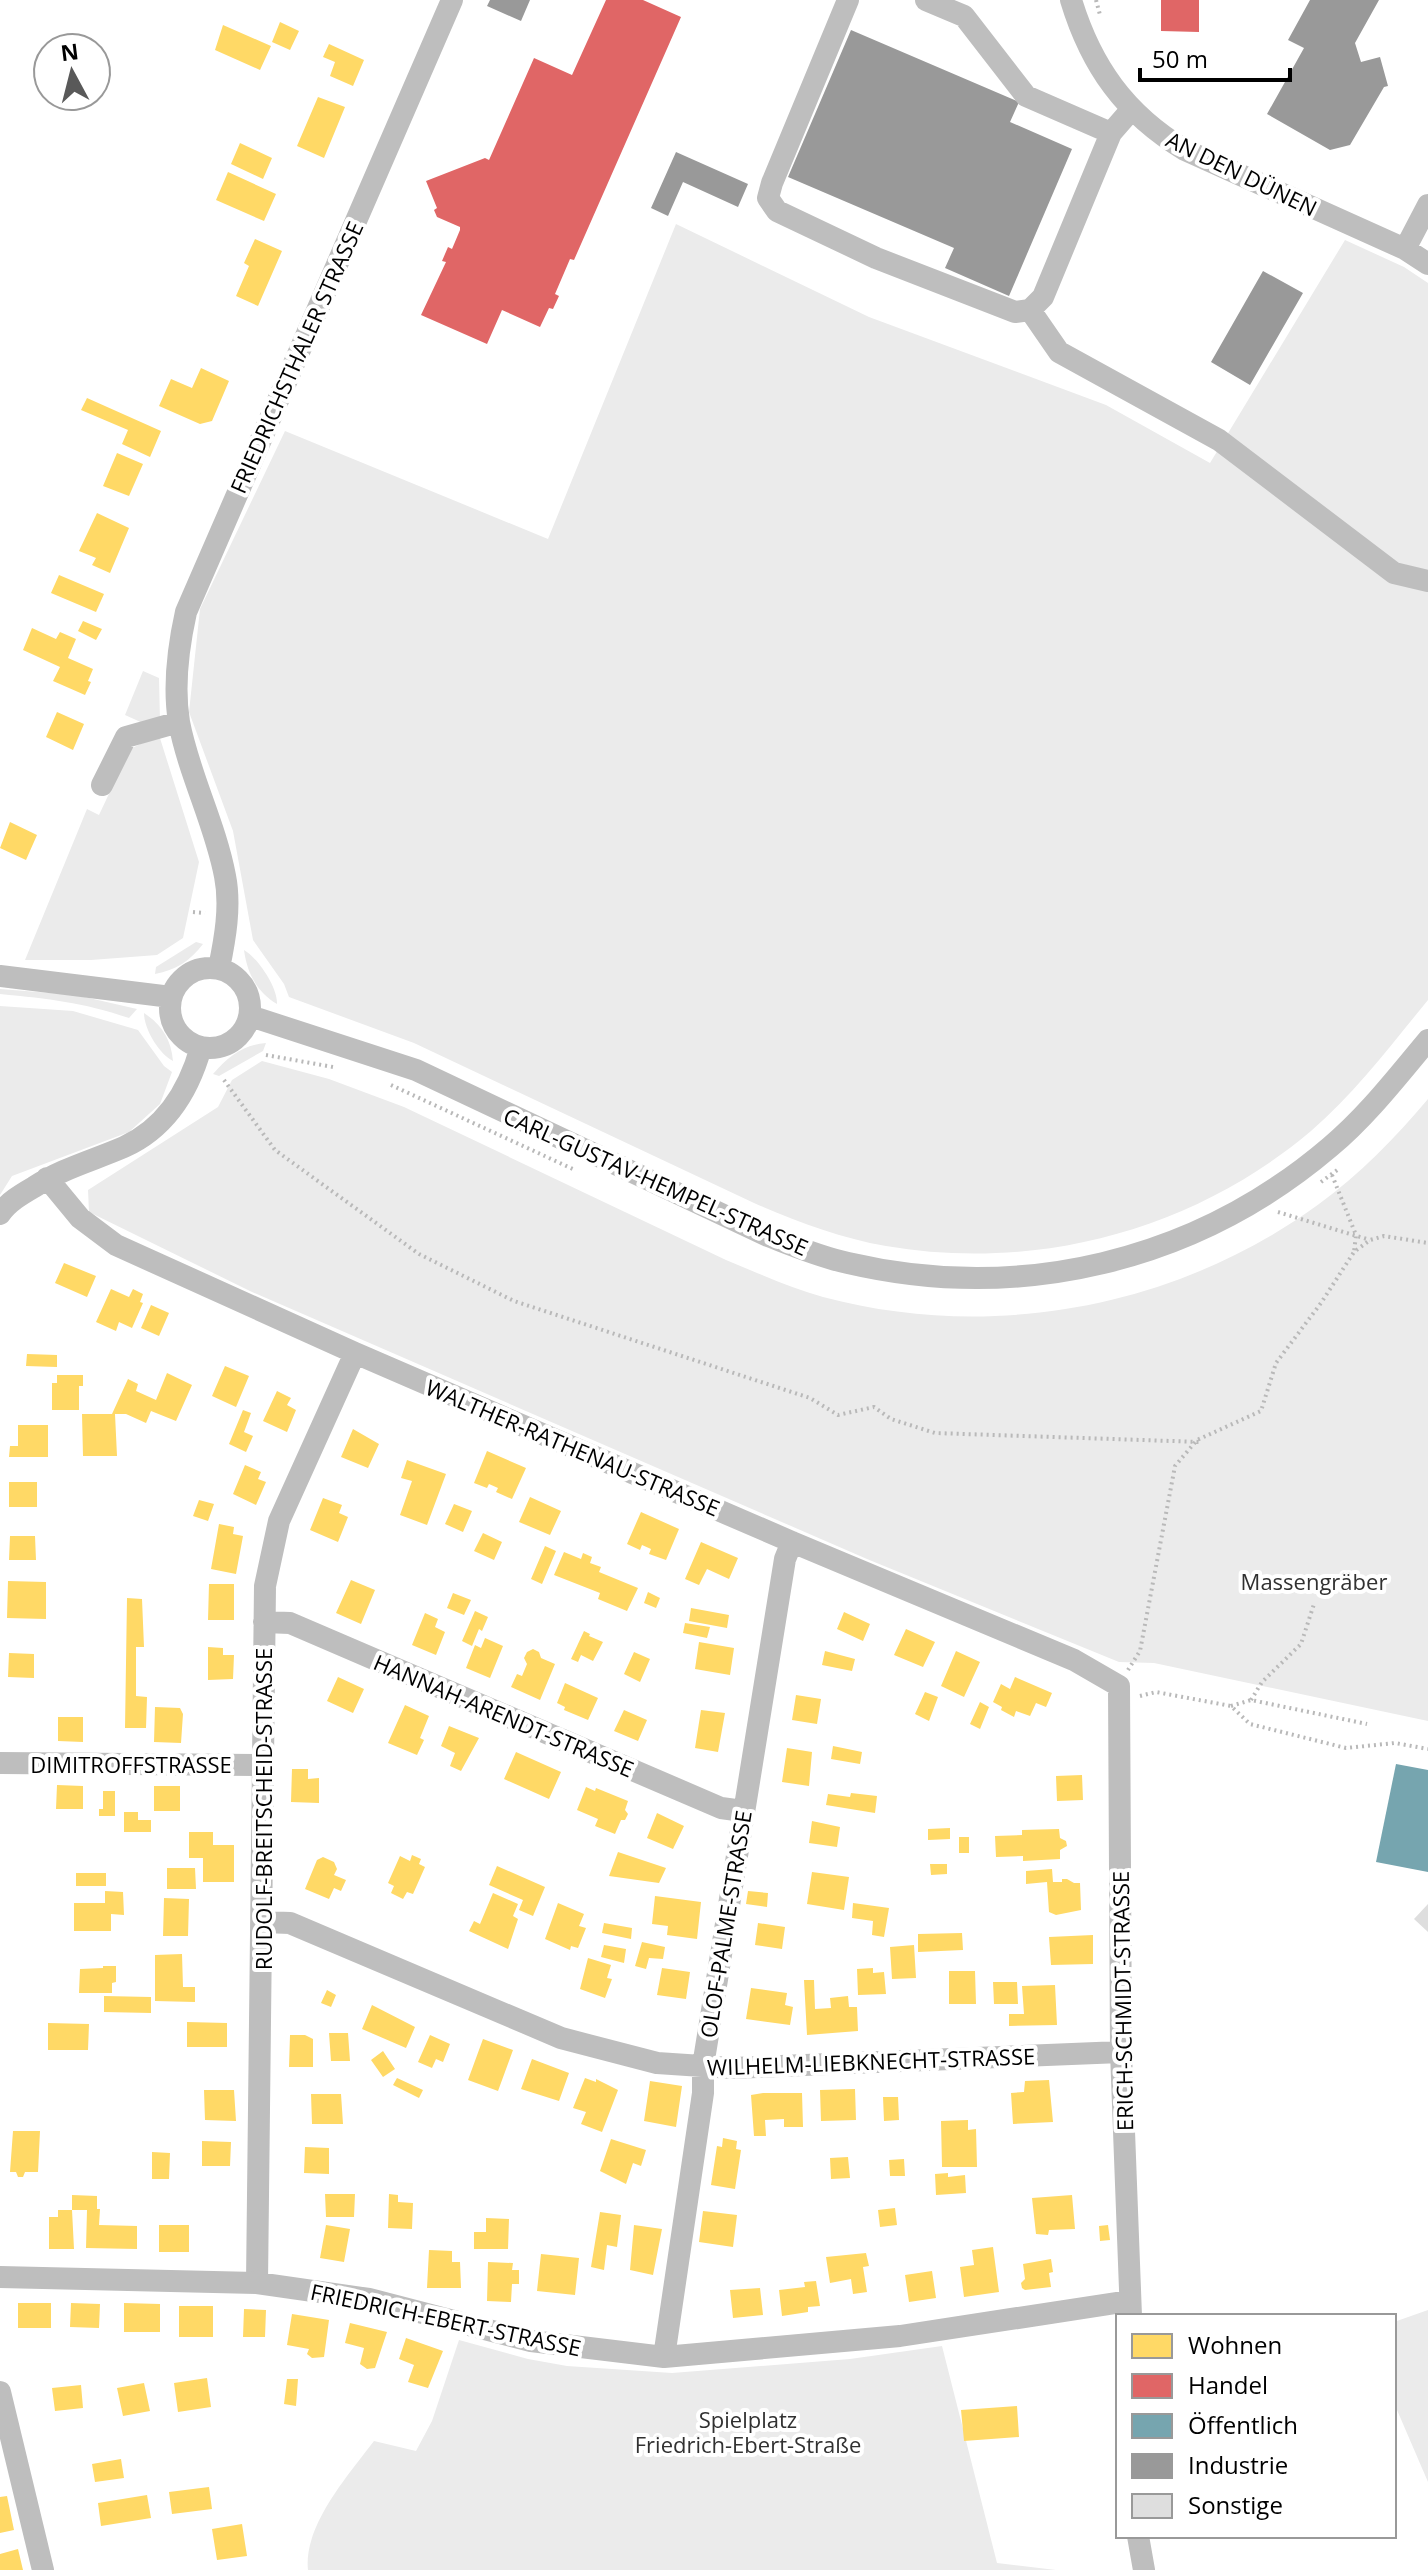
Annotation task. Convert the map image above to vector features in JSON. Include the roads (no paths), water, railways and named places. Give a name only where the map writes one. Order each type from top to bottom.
[{"type":"street","name":"FRIEDRICHSTHALER STRASSE","points":[[219,968],[227,920],[226,879],[179,722],[176,679],[186,612],[452,0]]},
{"type":"street","points":[[848,0],[768,198],[777,211],[876,258],[1015,312],[1030,310],[1043,297],[1111,133],[1131,110]]},
{"type":"street","points":[[926,0],[967,8],[1026,96],[1111,133]]},
{"type":"street","name":"AN DEN DÜNEN","points":[[1071,0],[1079,28],[1096,61],[1131,110],[1165,138],[1185,150],[1405,249],[1428,264]]},
{"type":"street","points":[[1405,249],[1428,205]]},
{"type":"street","points":[[1030,310],[1059,352],[1219,440],[1394,573],[1428,581]]},
{"type":"street","points":[[102,785],[126,737],[179,722]]},
{"type":"street","points":[[207,967],[219,968],[231,973],[248,992],[250,1016],[245,1028],[227,1045],[201,1047],[182,1037],[176,1029],[171,1019],[171,997],[184,977],[207,967]]},
{"type":"street","points":[[0,976],[171,997]]},
{"type":"street","name":"CARL-GUSTAV-HEMPEL-STRASSE","points":[[250,1016],[416,1070],[768,1236],[802,1249],[845,1263],[894,1272],[1009,1279],[1102,1265],[1162,1246],[1258,1200],[1307,1166],[1351,1129],[1428,1040]]},
{"type":"street","points":[[0,1214],[47,1178],[128,1145],[156,1126],[177,1104],[194,1074],[201,1047]]},
{"type":"street","name":"WALTHER-RATHENAU-STRASSE","points":[[47,1178],[80,1218],[116,1245],[355,1353],[1074,1660],[1119,1694]]},
{"type":"street","name":"RUDOLF-BREITSCHEID-STRASSE","points":[[257,2283],[265,1586],[279,1521],[355,1353]]},
{"type":"street","name":"OLOF-PALME-STRASSE","points":[[664,2357],[703,2093],[703,2066],[743,1811],[785,1559],[792,1542]]},
{"type":"street","name":"HANNAH-ARENDT-STRASSE","points":[[264,1622],[290,1623],[721,1808],[743,1811]]},
{"type":"street","name":"ERICH-SCHMIDT-STRASSE","points":[[1119,1694],[1121,2052],[1130,2308]]},
{"type":"street","name":"DIMITROFFSTRASSE","points":[[0,1763],[263,1765]]},
{"type":"street","name":"WILHELM-LIEBKNECHT-STRASSE","points":[[263,1922],[290,1923],[561,2038],[657,2063],[732,2068],[1121,2052]]},
{"type":"street","name":"FRIEDRICH-EBERT-STRASSE","points":[[0,2277],[257,2283],[369,2299],[531,2341],[664,2357],[900,2336],[1130,2308]]},
{"type":"street","points":[[0,2392],[43,2570]]},
{"type":"street","points":[[1138,2538],[1144,2570]]},
{"type":"park label","name":"Massengräber","points":[[1314,1581]]},
{"type":"park label","name":"Spielplatz Friedrich-Ebert-Straße","points":[[748,2432]]}]
